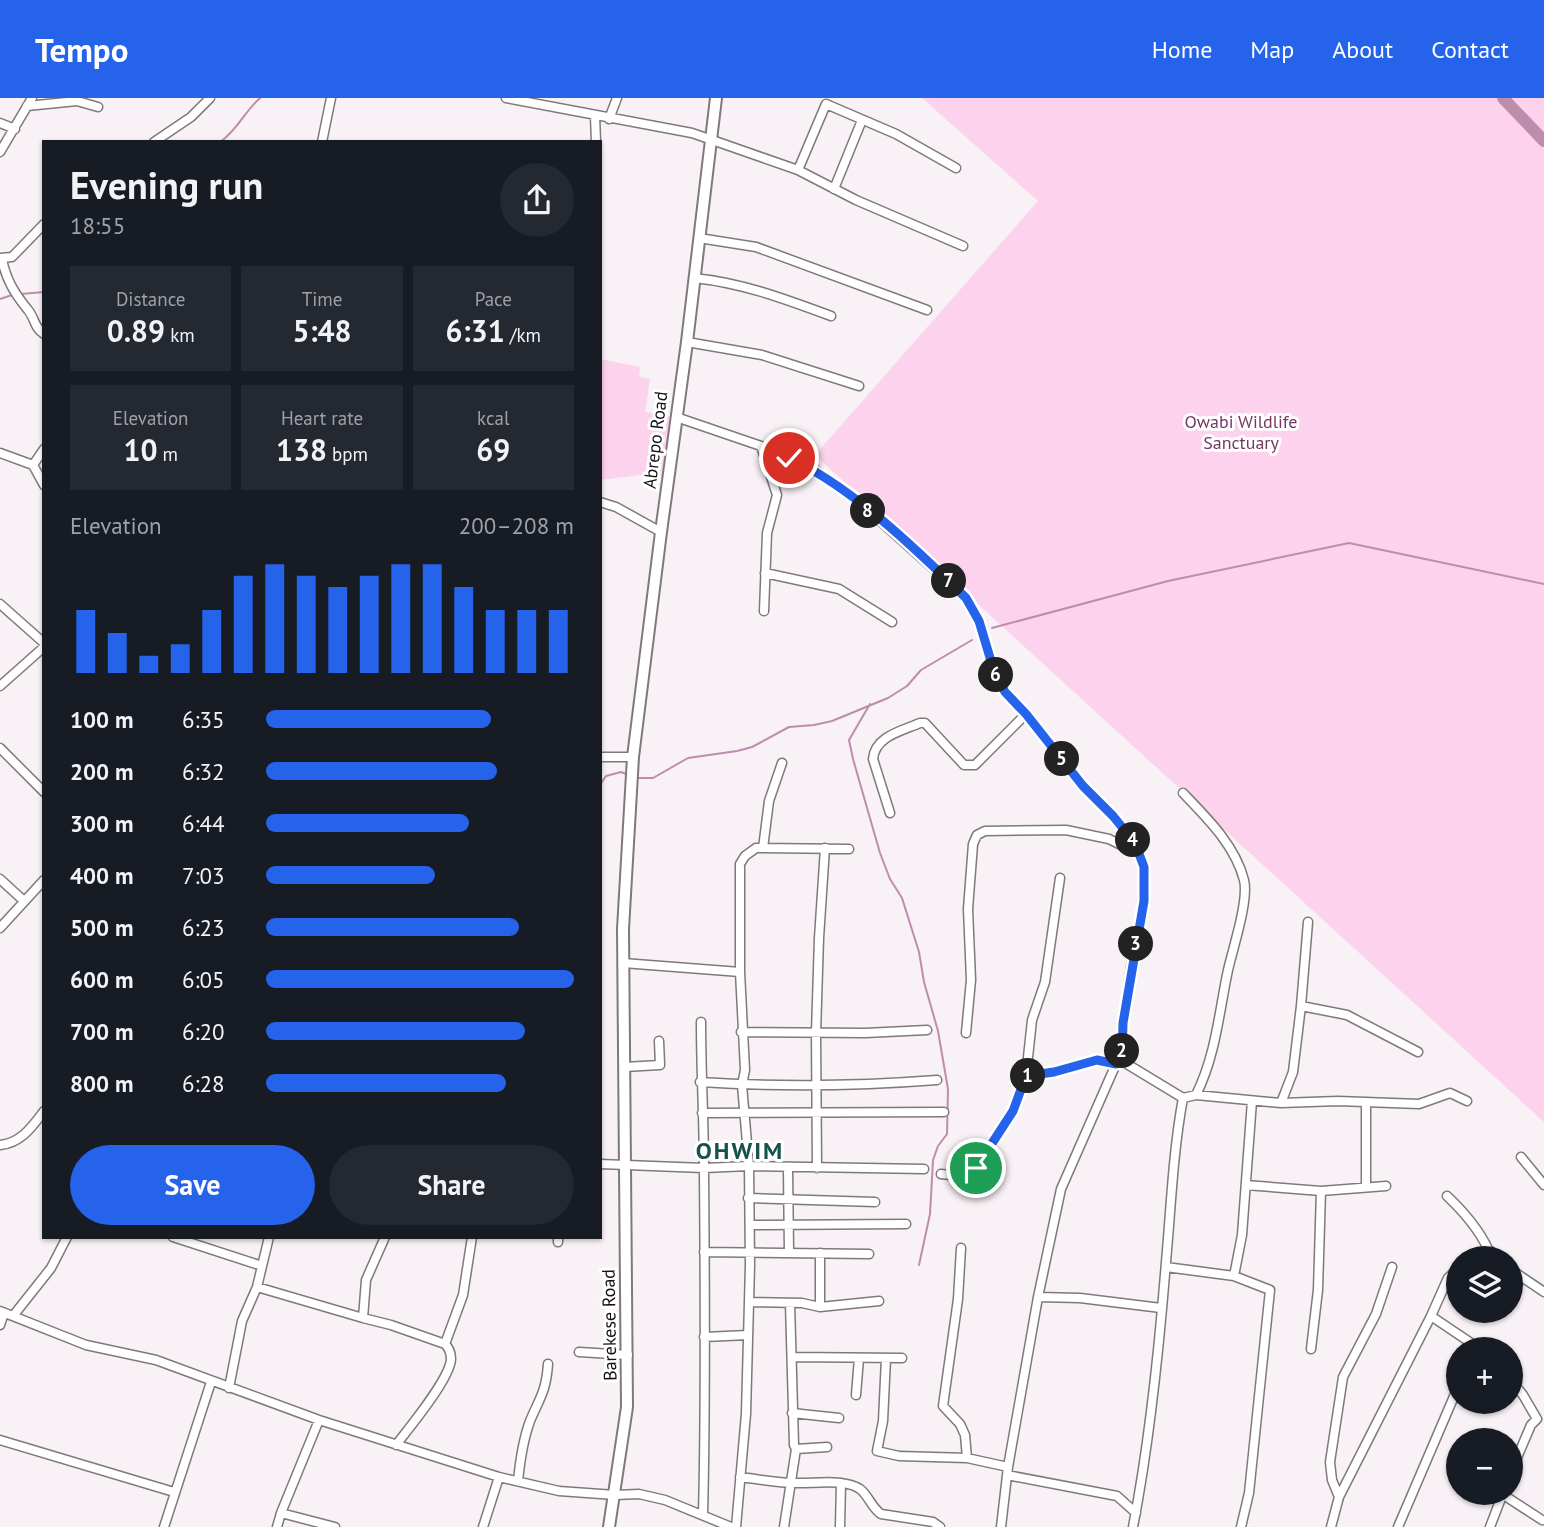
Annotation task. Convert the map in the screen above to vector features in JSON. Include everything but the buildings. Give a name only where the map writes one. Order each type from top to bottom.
[{"type":"main road","name":"Abrepo Road","points":[[631,786],[716,98]]},
{"type":"main road","name":"Barekese Road","points":[[609,1527],[627,1407],[623,963],[625,861],[631,786]]},
{"type":"street","points":[[157,140],[191,117],[210,98]]},
{"type":"street","points":[[322,140],[331,98]]},
{"type":"street","points":[[506,98],[712,138],[797,170],[963,246]]},
{"type":"street","points":[[609,119],[617,98]]},
{"type":"street","points":[[0,152],[29,102],[77,101],[98,107]]},
{"type":"street","points":[[797,170],[826,104],[896,134],[956,168]]},
{"type":"street","points":[[595,116],[596,140]]},
{"type":"street","points":[[834,189],[862,120]]},
{"type":"street","points":[[0,123],[15,129]]},
{"type":"street","points":[[42,226],[12,257],[1,258],[16,295],[30,311],[38,330],[42,333]]},
{"type":"street","points":[[699,238],[756,247],[927,310]]},
{"type":"street","points":[[694,278],[729,282],[767,292],[831,316]]},
{"type":"street","points":[[687,342],[762,355],[859,386]]},
{"type":"street","points":[[676,417],[761,446],[816,470],[845,491],[966,598],[979,621],[994,671],[1005,692],[1026,714],[1083,786],[1135,843],[1144,867],[1144,901],[1123,1023],[1119,1063],[1061,1189],[1038,1297],[1007,1471],[1001,1527]]},
{"type":"street","points":[[761,446],[777,495],[767,533],[764,611]]},
{"type":"street","points":[[33,465],[42,452]]},
{"type":"street","points":[[0,453],[33,465],[42,481]]},
{"type":"street","points":[[602,503],[616,507],[661,532]]},
{"type":"street","points":[[765,573],[839,589],[892,622]]},
{"type":"street","points":[[0,604],[42,643]]},
{"type":"street","points":[[0,686],[42,647]]},
{"type":"street","points":[[890,813],[873,759],[874,752],[883,740],[925,723],[964,765],[970,766],[975,765],[1026,714]]},
{"type":"street","points":[[0,748],[42,790]]},
{"type":"street","points":[[602,757],[633,757]]},
{"type":"street","points":[[763,848],[769,801],[782,763]]},
{"type":"street","points":[[1183,793],[1223,837],[1245,882],[1238,933],[1228,968],[1219,1024],[1210,1059],[1196,1095]]},
{"type":"street","points":[[966,1033],[971,980],[968,909],[973,844],[977,835],[985,831],[1066,830],[1109,839],[1139,854]]},
{"type":"street","points":[[6,1313],[86,1345],[156,1360],[319,1420],[499,1477],[559,1491],[639,1494],[665,1500],[733,1527],[746,1414],[750,1252],[749,1166],[742,1085],[745,1070],[741,1032],[740,864],[755,848],[849,849]]},
{"type":"street","points":[[817,1168],[816,1033],[825,848]]},
{"type":"street","points":[[941,1174],[968,1177],[972,1175],[1013,1111],[1026,1076],[1032,1020],[1045,982],[1060,878]]},
{"type":"street","points":[[0,879],[24,901]]},
{"type":"street","points":[[0,928],[42,882]]},
{"type":"street","points":[[1281,1103],[1293,1072],[1308,922]]},
{"type":"street","points":[[623,963],[740,972]]},
{"type":"street","points":[[1301,1006],[1347,1015],[1418,1052]]},
{"type":"street","points":[[701,1022],[700,1082],[704,1168],[703,1514]]},
{"type":"street","points":[[741,1032],[927,1030]]},
{"type":"street","points":[[624,1066],[660,1065],[659,1041]]},
{"type":"street","points":[[1026,1076],[1054,1072],[1097,1060],[1119,1063],[1183,1098],[1196,1095],[1281,1103],[1419,1104],[1450,1093],[1467,1101]]},
{"type":"street","points":[[700,1082],[742,1085],[867,1085],[937,1080]]},
{"type":"street","points":[[1133,1527],[1151,1409],[1166,1267],[1174,1147],[1183,1098]]},
{"type":"street","points":[[1234,1276],[1242,1234],[1252,1101]]},
{"type":"street","points":[[1366,1102],[1366,1186]]},
{"type":"street","points":[[702,1113],[944,1112]]},
{"type":"street","points":[[0,1145],[19,1139],[42,1114]]},
{"type":"street","points":[[1521,1157],[1544,1185]]},
{"type":"street","points":[[602,1164],[704,1168],[749,1166],[789,1169],[924,1169]]},
{"type":"street","points":[[789,1169],[789,1252]]},
{"type":"street","points":[[1246,1185],[1321,1191],[1387,1186]]},
{"type":"street","points":[[1311,1349],[1318,1290],[1321,1191]]},
{"type":"street","points":[[1447,1196],[1469,1218],[1487,1246]]},
{"type":"street","points":[[748,1198],[875,1202]]},
{"type":"street","points":[[750,1225],[906,1224]]},
{"type":"street","points":[[0,1325],[6,1313],[51,1268],[66,1239]]},
{"type":"street","points":[[179,1239],[262,1265]]},
{"type":"street","points":[[229,1388],[242,1321],[257,1287],[269,1239]]},
{"type":"street","points":[[363,1318],[366,1280],[384,1239]]},
{"type":"street","points":[[445,1344],[463,1295],[472,1239]]},
{"type":"street","points":[[961,1248],[958,1298],[943,1406],[960,1424],[965,1435],[967,1458]]},
{"type":"street","points":[[704,1252],[869,1254]]},
{"type":"street","points":[[820,1253],[820,1307]]},
{"type":"street","points":[[1166,1267],[1234,1276],[1270,1290],[1249,1493],[1241,1527]]},
{"type":"street","points":[[1339,1497],[1332,1480],[1330,1462],[1343,1377],[1376,1314],[1392,1267]]},
{"type":"street","points":[[1523,1278],[1544,1292]]},
{"type":"street","points":[[1331,1527],[1339,1497],[1446,1282]]},
{"type":"street","points":[[257,1287],[391,1325],[445,1344],[449,1349],[451,1362],[426,1405],[396,1446]]},
{"type":"street","points":[[1038,1297],[1080,1298],[1161,1308]]},
{"type":"street","points":[[749,1302],[820,1307],[879,1301]]},
{"type":"street","points":[[784,1527],[796,1449],[793,1444],[790,1303]]},
{"type":"street","points":[[1431,1316],[1462,1337]]},
{"type":"street","points":[[704,1337],[748,1335]]},
{"type":"street","points":[[579,1352],[628,1356]]},
{"type":"street","points":[[792,1357],[902,1358]]},
{"type":"street","points":[[856,1395],[859,1358]]},
{"type":"street","points":[[887,1358],[883,1421],[877,1451],[899,1456],[967,1458],[1007,1471],[1117,1496],[1136,1513]]},
{"type":"street","points":[[518,1481],[520,1455],[530,1421],[546,1385],[548,1364]]},
{"type":"street","points":[[164,1527],[211,1382]]},
{"type":"street","points":[[1523,1395],[1540,1422],[1531,1425],[1523,1444]]},
{"type":"street","points":[[792,1413],[839,1418]]},
{"type":"street","points":[[1398,1527],[1446,1414]]},
{"type":"street","points":[[277,1527],[319,1420]]},
{"type":"street","points":[[0,1440],[174,1492]]},
{"type":"street","points":[[796,1449],[827,1447]]},
{"type":"street","points":[[482,1527],[499,1477]]},
{"type":"street","points":[[740,1477],[792,1483],[841,1483],[858,1487],[881,1514],[933,1522],[940,1527]]},
{"type":"street","points":[[840,1527],[841,1483]]},
{"type":"street","points":[[1490,1527],[1498,1505]]},
{"type":"street","points":[[1519,1505],[1542,1520]]},
{"type":"street","points":[[281,1513],[335,1527]]},
{"type":"green space","name":"Owabi Wildlife Sanctuary","points":[[922,98],[1544,98],[1544,1122],[815,455],[1038,201]]},
{"type":"green space","points":[[602,359],[640,367],[639,377],[650,379],[645,412],[670,416],[662,476],[649,474],[602,480]]},
{"type":"waterway","points":[[222,140],[260,98]]},
{"type":"waterway","points":[[1503,98],[1544,141]]},
{"type":"waterway","points":[[21,294],[42,292]]},
{"type":"waterway","points":[[0,299],[12,295]]},
{"type":"waterway","points":[[992,628],[1168,581],[1349,543],[1544,584]]},
{"type":"waterway","points":[[637,778],[653,778],[688,758],[752,747],[789,727],[832,721],[888,698],[907,686],[921,670],[972,640]]},
{"type":"waterway","points":[[870,704],[849,740],[880,853],[890,879],[902,898],[919,952],[924,982],[938,1031],[948,1089],[947,1134],[938,1146],[933,1160],[930,1214],[919,1265]]},
{"type":"waterway","points":[[602,782],[606,776],[621,772],[629,775]]},
{"type":"district","name":"OHWIM","points":[[740,1150]]},
{"type":"route","points":[[789,458],[816,470],[845,491],[966,598],[979,621],[994,671],[1005,692],[1026,714],[1083,786],[1135,843],[1144,867],[1144,901],[1123,1023],[1122,1061],[1116,1064],[1097,1060],[1054,1072],[1026,1076],[1013,1111],[976,1168]]}]
